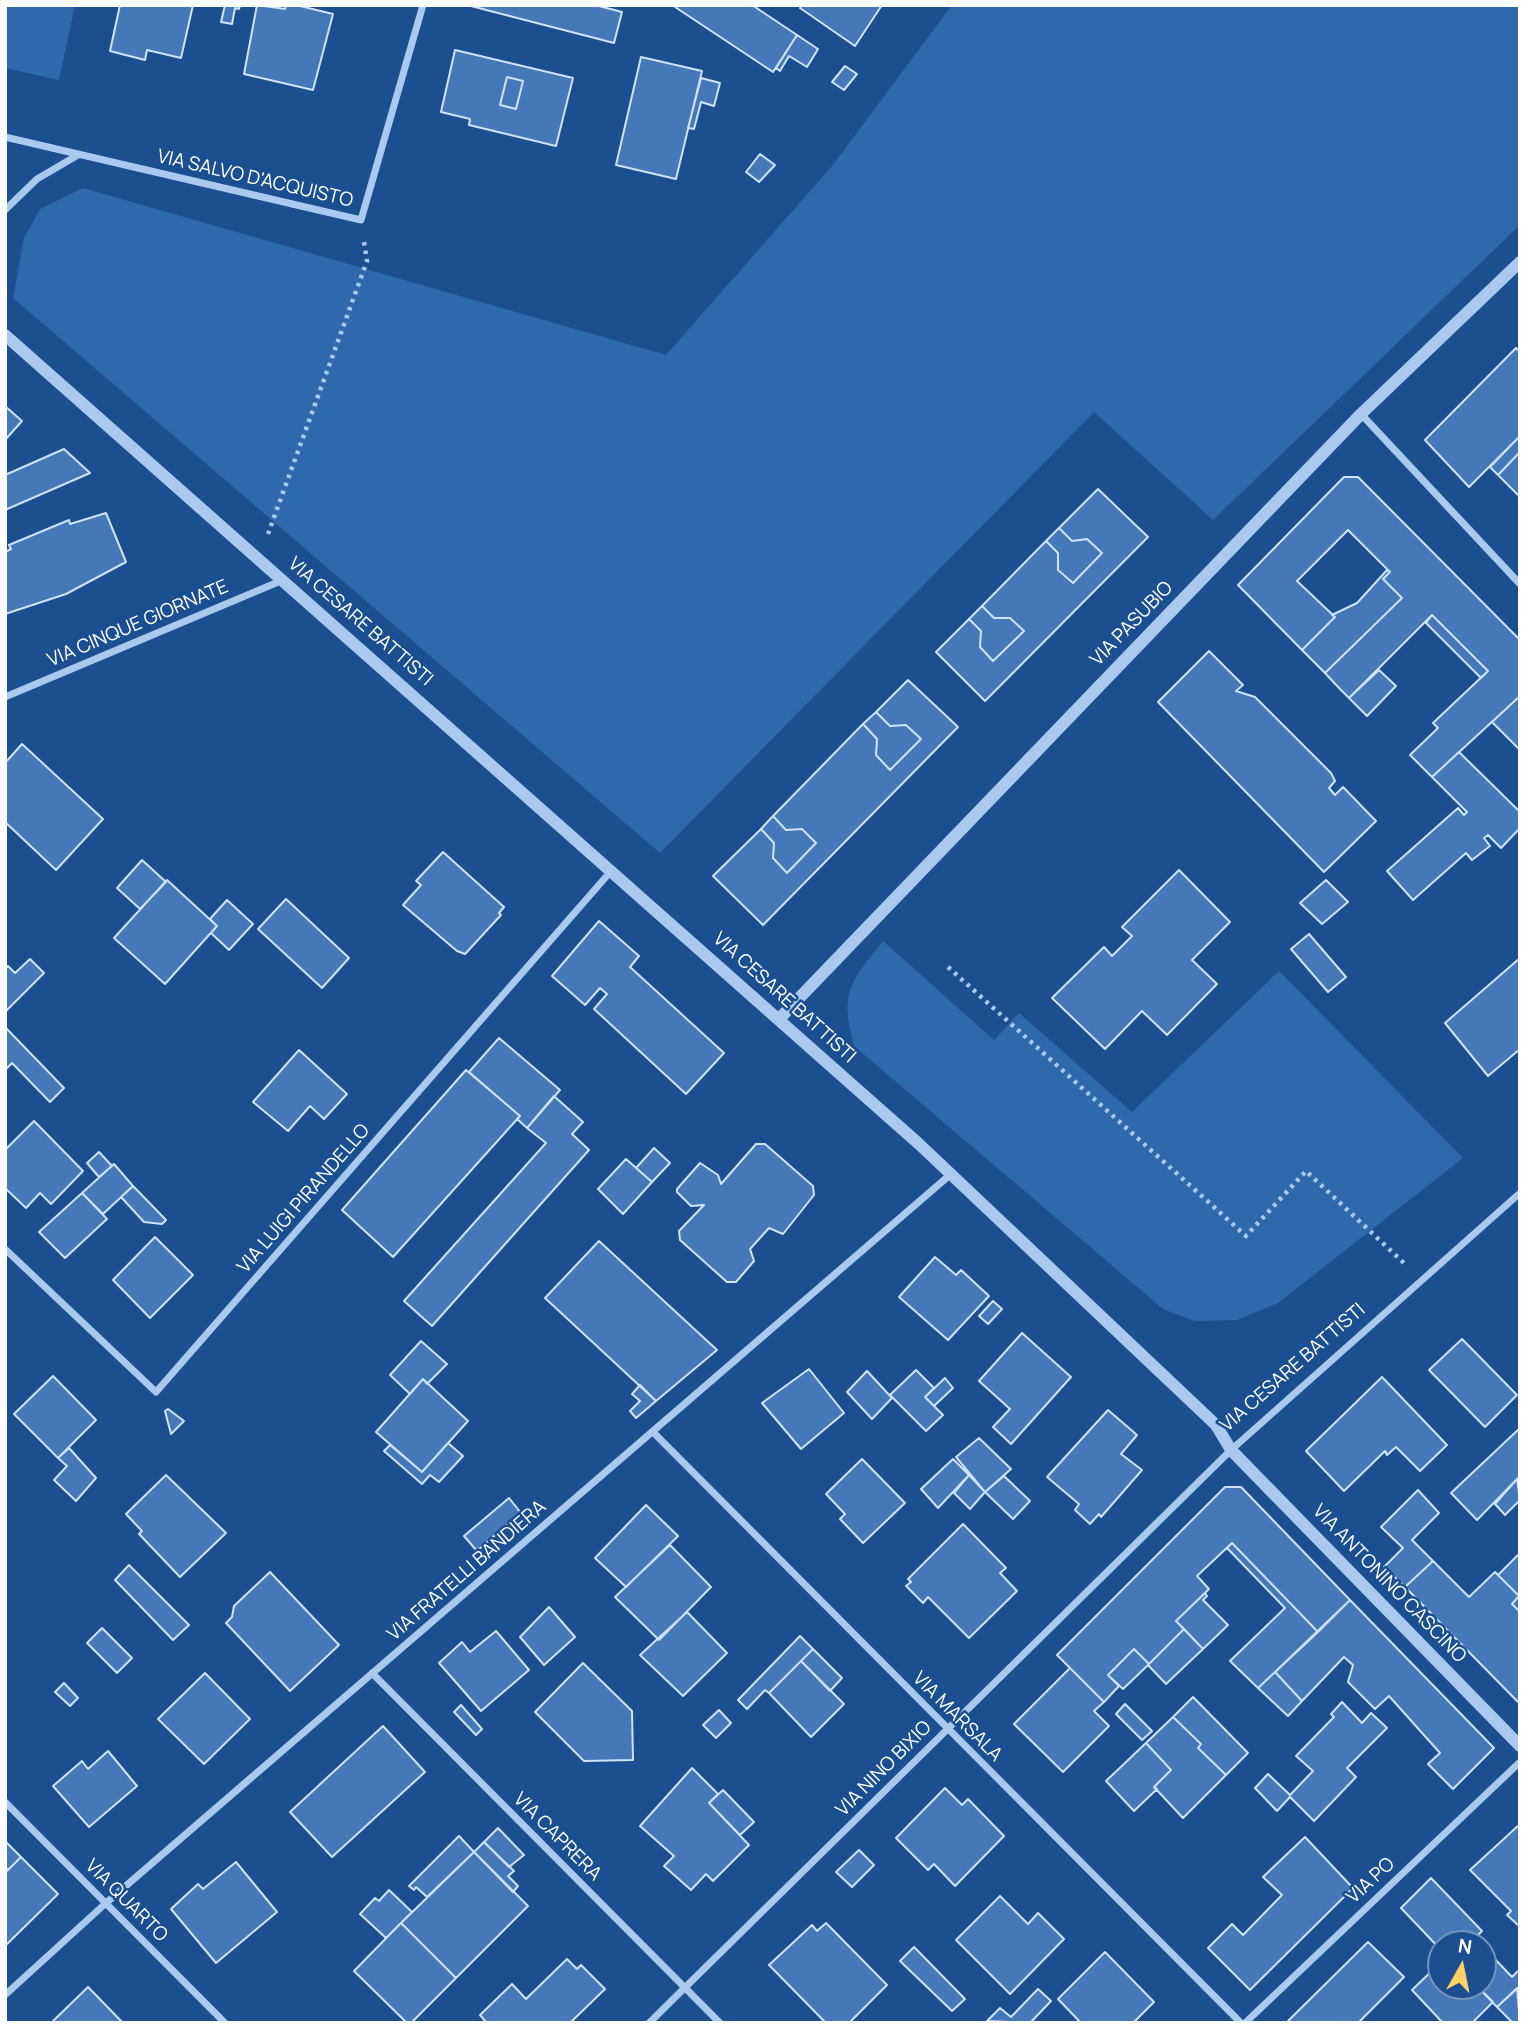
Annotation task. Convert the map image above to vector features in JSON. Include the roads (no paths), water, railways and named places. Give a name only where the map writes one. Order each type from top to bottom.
[{"type":"street","name":"VIA SALVO D'ACQUISTO","points":[[5,137],[361,220],[424,5]]},
{"type":"street","points":[[5,210],[37,179],[79,155]]},
{"type":"street","name":"VIA PASUBIO","points":[[779,1019],[1361,414],[1520,262]]},
{"type":"street","name":"VIA CESARE BATTISTI","points":[[5,335],[612,870],[951,1174],[1216,1425],[1231,1450],[1520,1194]]},
{"type":"street","points":[[1361,414],[1520,584]]},
{"type":"street","name":"VIA CINQUE GIORNATE","points":[[5,696],[283,580]]},
{"type":"street","name":"VIA LUIGI PIRANDELLO","points":[[5,1249],[156,1392],[612,870]]},
{"type":"street","name":"VIA FRATELLI BANDIERA","points":[[5,1995],[106,1903],[951,1174]]},
{"type":"street","name":"VIA MARSALA","points":[[653,1432],[1243,2023]]},
{"type":"street","name":"VIA NINO BIXIO","points":[[649,2023],[1231,1450]]},
{"type":"street","name":"VIA ANTONINO CASCINO","points":[[1231,1450],[1520,1746]]},
{"type":"street","name":"VIA CAPRERA","points":[[372,1673],[720,2023]]},
{"type":"street","name":"VIA PO","points":[[1243,2023],[1520,1762]]},
{"type":"street","name":"VIA QUARTO","points":[[5,1802],[225,2023]]}]
